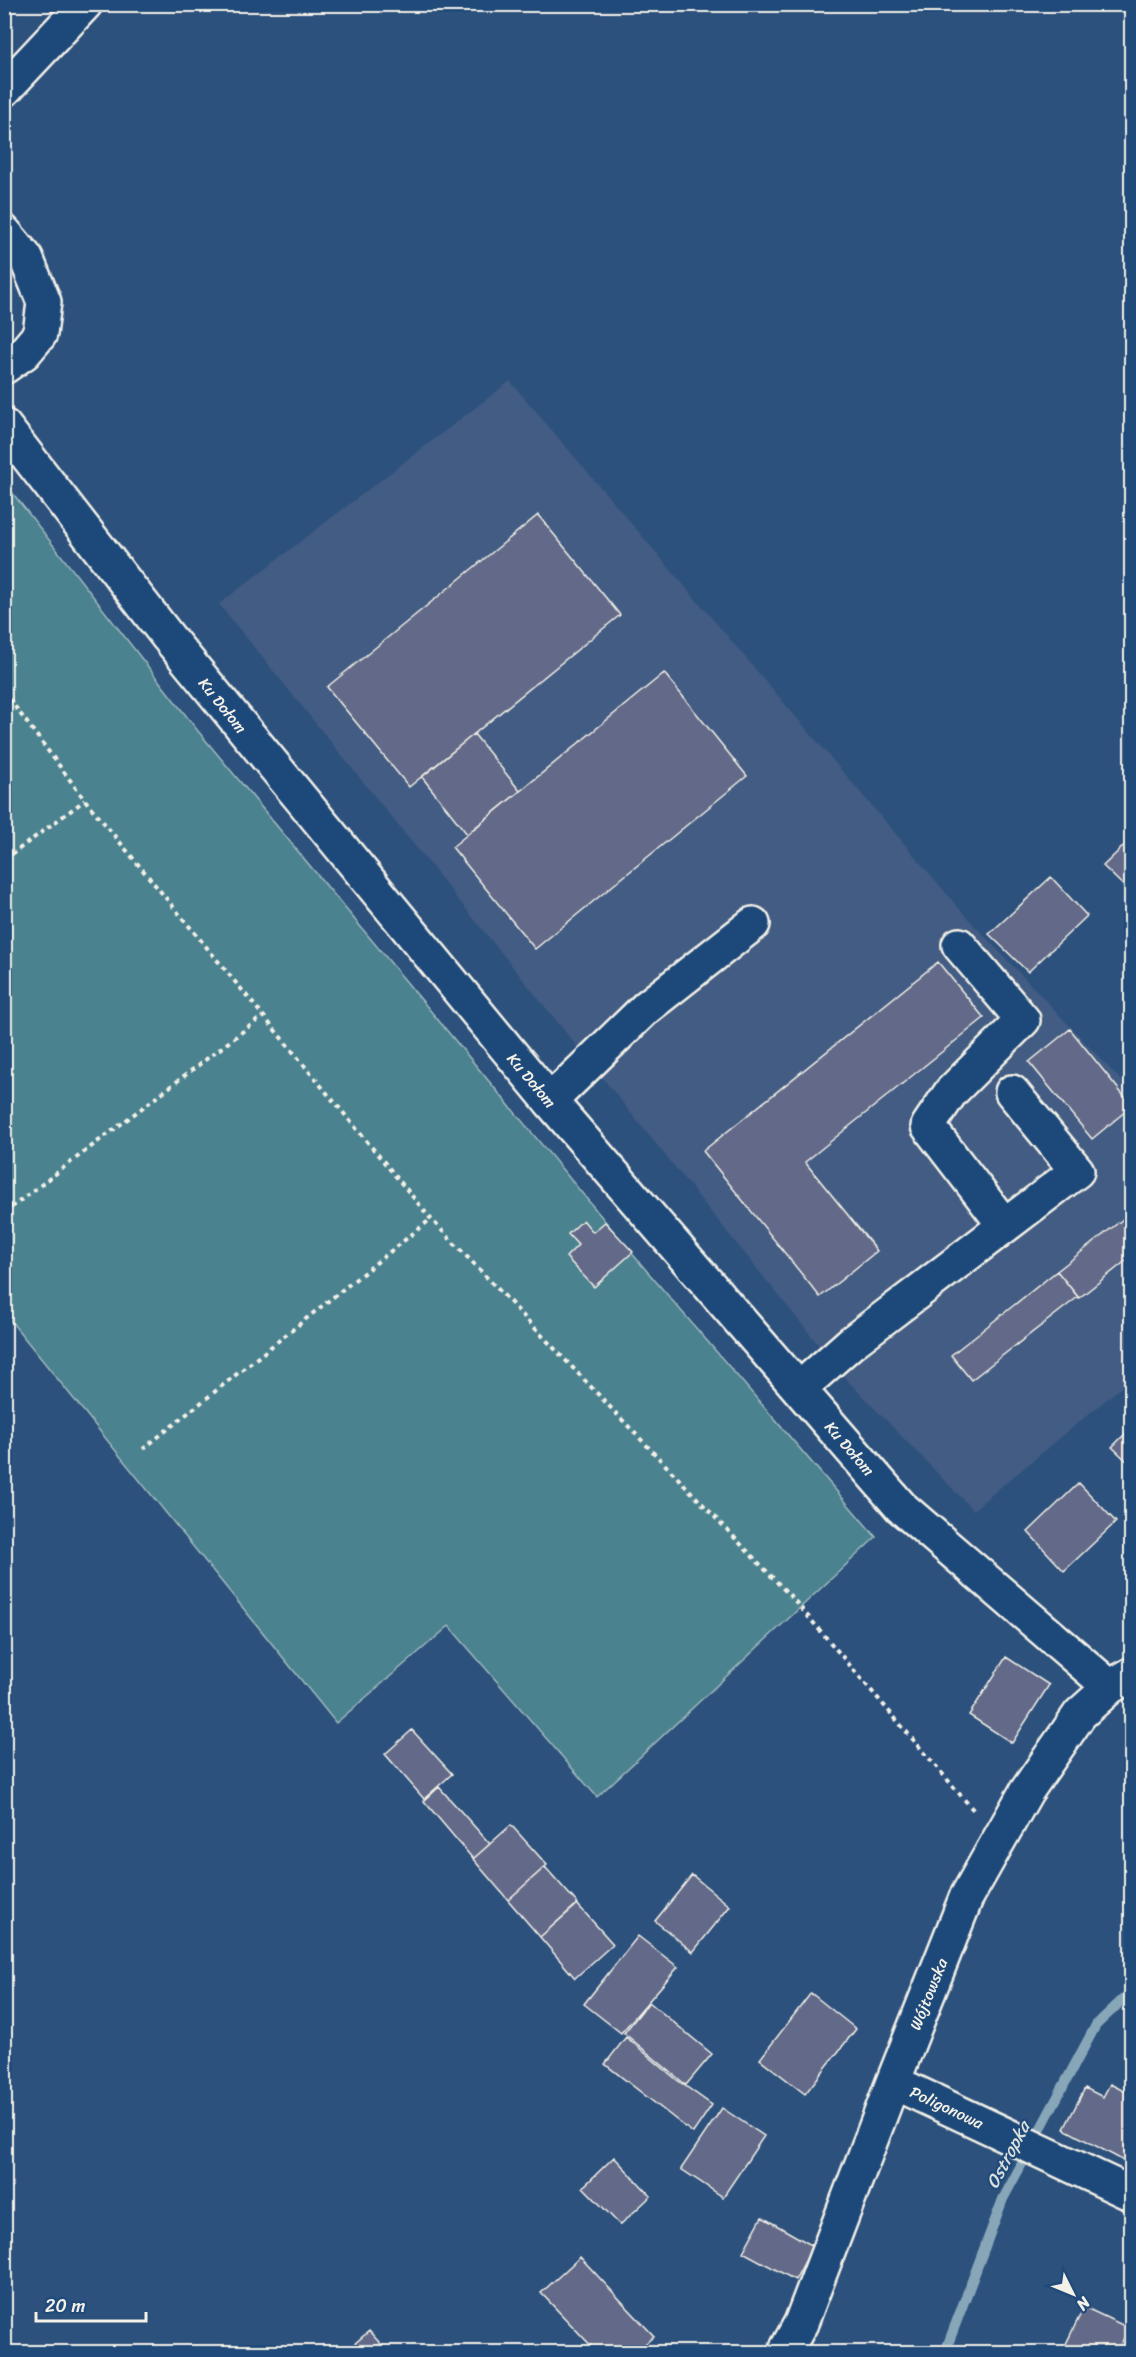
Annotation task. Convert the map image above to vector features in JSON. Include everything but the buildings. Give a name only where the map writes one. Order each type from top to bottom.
[{"type":"street","points":[[4,90],[85,4]]},
{"type":"street","points":[[4,232],[26,258],[44,302],[40,334],[24,353],[4,367]]},
{"type":"street","name":"Ku Dołom","points":[[4,426],[168,637],[550,1101],[902,1507],[1121,1681]]},
{"type":"street","points":[[550,1101],[647,1007],[753,924]]},
{"type":"street","points":[[959,945],[1023,1020],[951,1092],[928,1126],[1005,1226]]},
{"type":"street","points":[[799,1389],[851,1343],[1077,1171],[1012,1092]]},
{"type":"street","name":"Wójtowska","points":[[785,2352],[801,2323],[966,1898],[1026,1792],[1080,1714],[1121,1681]]},
{"type":"street","name":"Poligonowa","points":[[893,2082],[1131,2194]]},
{"type":"path","points":[[4,692],[85,800],[431,1219],[794,1600],[999,1840]]},
{"type":"path","points":[[4,860],[85,800]]},
{"type":"path","points":[[4,1213],[263,1016]]},
{"type":"path","points":[[143,1449],[431,1219]]},
{"type":"shaded area","points":[[510,381],[964,914],[1131,1091],[1131,1379],[973,1510],[847,1380],[219,604]]},
{"type":"green space","points":[[4,482],[198,731],[640,1263],[876,1537],[597,1797],[449,1626],[336,1723],[5,1314]]},
{"type":"waterway","name":"Ostropka","points":[[945,2352],[1003,2199],[1096,2025],[1132,1991]]}]
